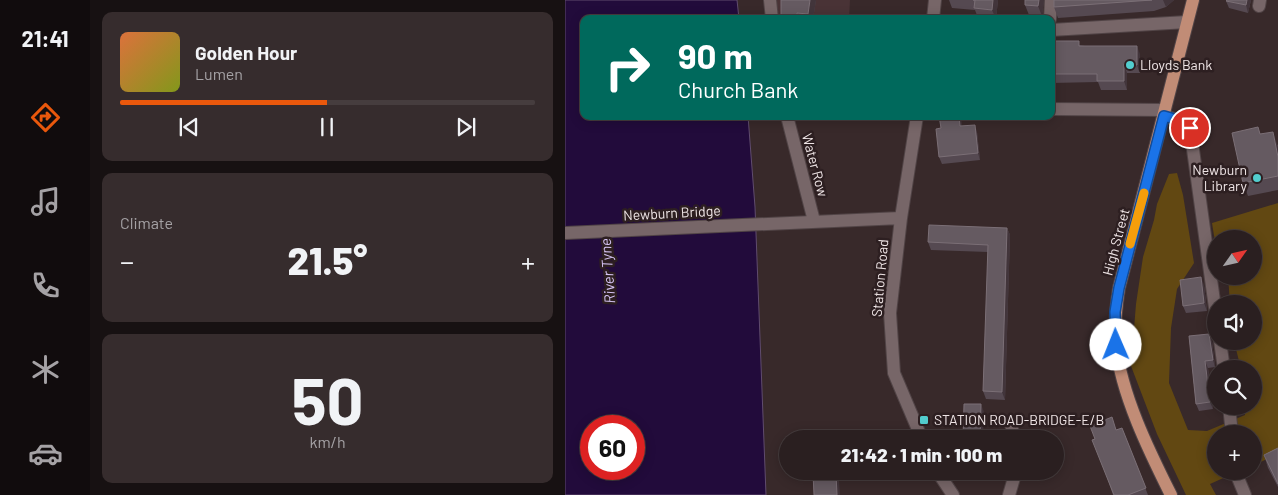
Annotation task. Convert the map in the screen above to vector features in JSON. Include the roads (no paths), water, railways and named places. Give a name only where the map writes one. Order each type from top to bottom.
[{"type":"main road","name":"High Street","points":[[1171,495],[1127,394],[1116,345],[1115,320],[1119,288],[1193,0]]},
{"type":"street","points":[[770,0],[772,15]]},
{"type":"street","points":[[933,15],[935,0]]},
{"type":"street","points":[[1050,15],[1051,0]]},
{"type":"street","points":[[1055,30],[1187,22]]},
{"type":"street","points":[[1055,109],[1165,113],[1185,122],[1190,128],[1213,295]]},
{"type":"street","name":"Water Row","points":[[788,120],[814,221]]},
{"type":"street","name":"Station Road","points":[[916,120],[901,218],[890,313],[894,373],[918,430]]},
{"type":"street","name":"Newburn Bridge","points":[[565,232],[901,218]]},
{"type":"street","points":[[1011,423],[1012,430]]},
{"type":"street","points":[[942,480],[953,495]]},
{"type":"street","points":[[1009,495],[1013,480]]},
{"type":"street","points":[[1239,480],[1245,495]]},
{"type":"water","name":"River Tyne","points":[[565,0],[737,0],[739,15],[580,15],[580,120],[748,120],[755,207],[766,495],[565,495]]},
{"type":"place","name":"Lloyds Bank","points":[[1130,65]]},
{"type":"place","name":"Newburn Library","points":[[1257,178]]},
{"type":"place","name":"STATION ROAD-BRIDGE-E/B","points":[[924,420]]}]
